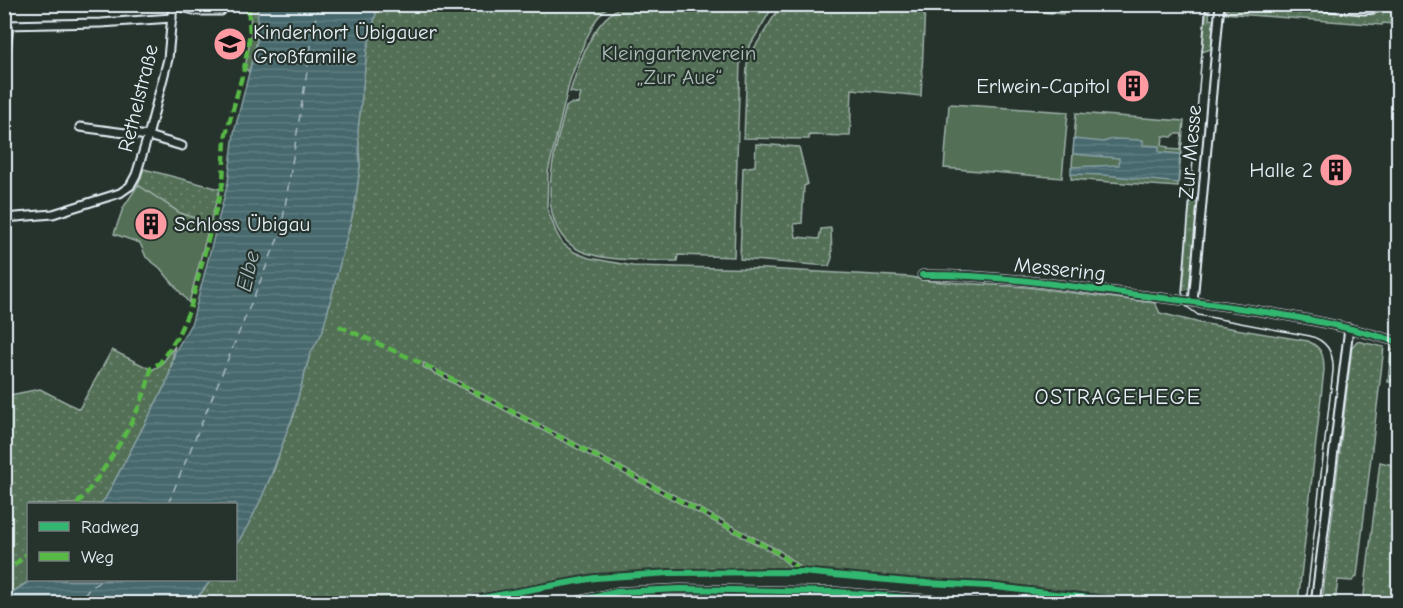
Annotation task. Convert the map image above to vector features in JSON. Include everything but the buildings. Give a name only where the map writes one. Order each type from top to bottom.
[{"type":"street","name":"Zur Messe","points":[[1193,302],[1220,4]]},
{"type":"street","points":[[1292,4],[1364,10],[1374,9],[1384,4]]},
{"type":"street","points":[[172,5],[198,11],[220,11]]},
{"type":"street","name":"Rethelstraße","points":[[4,218],[52,214],[120,193],[130,186],[136,175],[148,136],[168,59],[172,5]]},
{"type":"street","points":[[4,69],[7,25],[172,18]]},
{"type":"street","points":[[80,127],[148,136],[182,146]]},
{"type":"street","name":"Messering","points":[[922,275],[978,277],[1193,302],[1349,328]]},
{"type":"street","points":[[1315,603],[1349,328],[1398,342]]},
{"type":"street","points":[[566,603],[617,592],[680,589],[837,592],[978,603]]},
{"type":"green space","name":"Kleingartenverein „Zur Aue“","points":[[627,4],[774,5],[740,62],[734,257],[678,255],[677,261],[628,260],[591,255],[565,240],[555,224],[550,185],[557,143],[566,107],[572,103],[578,104],[581,94],[570,92],[583,54],[597,29],[615,10]]},
{"type":"green space","points":[[250,5],[258,5],[257,41],[249,72],[245,68],[251,36]]},
{"type":"green space","points":[[378,5],[612,5],[605,9],[596,20],[584,43],[570,80],[548,172],[547,208],[556,232],[562,243],[574,252],[589,258],[633,266],[765,269],[911,277],[929,281],[1026,287],[1155,303],[1160,313],[1200,323],[1308,341],[1321,353],[1324,370],[1298,603],[1154,604],[990,584],[804,570],[780,551],[424,363],[423,367],[777,555],[795,570],[683,570],[595,574],[427,603],[193,604],[210,581],[237,581],[237,543],[274,470],[294,416],[310,354],[322,333],[355,205],[360,166],[358,130],[367,50]]},
{"type":"green space","points":[[781,5],[925,5],[921,96],[852,89],[850,136],[809,135],[809,139],[744,138],[747,65],[750,55]]},
{"type":"green space","points":[[1029,5],[1058,5],[1064,8],[1063,14],[1029,11]]},
{"type":"green space","points":[[1241,5],[1361,13],[1394,5],[1398,6],[1398,27],[1383,23],[1382,25],[1224,13],[1228,8]]},
{"type":"green space","points":[[1207,7],[1210,7],[1209,19],[1214,20],[1211,49],[1202,52]]},
{"type":"green space","points":[[950,104],[1068,112],[1062,178],[944,168]]},
{"type":"green space","points":[[1076,113],[1184,121],[1178,187],[1071,179]],"holes":[[[1175,134],[1182,134],[1180,150],[1162,146],[1163,136],[1172,137]]]},
{"type":"green space","points":[[756,144],[799,147],[808,184],[804,186],[802,223],[794,224],[796,237],[819,239],[821,229],[831,228],[832,258],[829,266],[740,259],[743,168],[755,166]]},
{"type":"green space","points":[[144,169],[220,189],[210,223],[180,213],[138,185]]},
{"type":"green space","points":[[138,185],[180,213],[210,223],[189,303],[160,268],[146,257],[140,243],[114,234],[123,208]]},
{"type":"green space","points":[[1190,200],[1196,202],[1199,200],[1193,276],[1190,289],[1183,290]]},
{"type":"green space","points":[[1357,341],[1384,347],[1357,576],[1352,581],[1338,580],[1335,603],[1322,603],[1352,347]]},
{"type":"green space","points":[[175,346],[168,380],[105,499],[101,503],[27,503],[27,581],[29,581],[5,597],[4,454],[9,447],[5,401],[10,395],[40,389],[79,409],[112,350],[152,370],[161,365]]},
{"type":"green space","points":[[1391,349],[1398,351],[1398,374],[1395,374],[1391,382],[1388,382]]},
{"type":"green space","points":[[1380,462],[1398,466],[1398,603],[1363,603]]},
{"type":"water","name":"Elbe","points":[[258,5],[378,5],[367,50],[358,130],[360,166],[355,205],[322,333],[310,354],[294,415],[270,477],[258,506],[237,543],[237,503],[101,503],[168,380],[175,352],[192,322],[228,182],[234,133],[257,41]]},
{"type":"water","points":[[1074,139],[1103,142],[1113,139],[1143,140],[1143,145],[1159,146],[1159,152],[1180,154],[1178,183],[1071,174],[1071,167],[1119,165],[1119,158],[1073,154]]},
{"type":"water","points":[[29,581],[210,581],[193,603],[5,603],[5,597]]},
{"type":"ferry route","points":[[168,503],[281,231],[318,4]]},
{"type":"ferry route","points":[[72,604],[100,581]]},
{"type":"tram line","points":[[1206,4],[1182,292],[1186,306],[1198,315],[1310,336],[1321,341],[1331,354],[1333,371],[1306,604]]},
{"type":"marked path","points":[[78,503],[111,459],[122,440],[141,402],[151,368],[160,363],[177,337],[190,309],[223,183],[225,138],[244,69],[250,33],[248,4]]},
{"type":"marked path","points":[[339,326],[421,363],[778,553],[802,572]]},
{"type":"marked path","points":[[4,574],[27,554]]},
{"type":"cycle path","points":[[922,275],[974,276],[1027,281],[1232,307],[1299,318],[1398,342]]},
{"type":"cycle path","points":[[449,604],[595,578],[670,573],[802,572],[909,582],[988,586],[1140,604]]},
{"type":"cycle path","points":[[566,604],[617,592],[680,589],[837,592],[978,604]]},
{"type":"place","name":"Kinderhort Übigauer Großfamilie","points":[[230,44]]},
{"type":"place","name":"Erlwein-Capitol","points":[[1133,86]]},
{"type":"place","name":"Halle 2","points":[[1336,170]]},
{"type":"place","name":"Schloss Übigau","points":[[151,224]]},
{"type":"district","name":"OSTRAGEHEGE","points":[[1118,396]]}]
